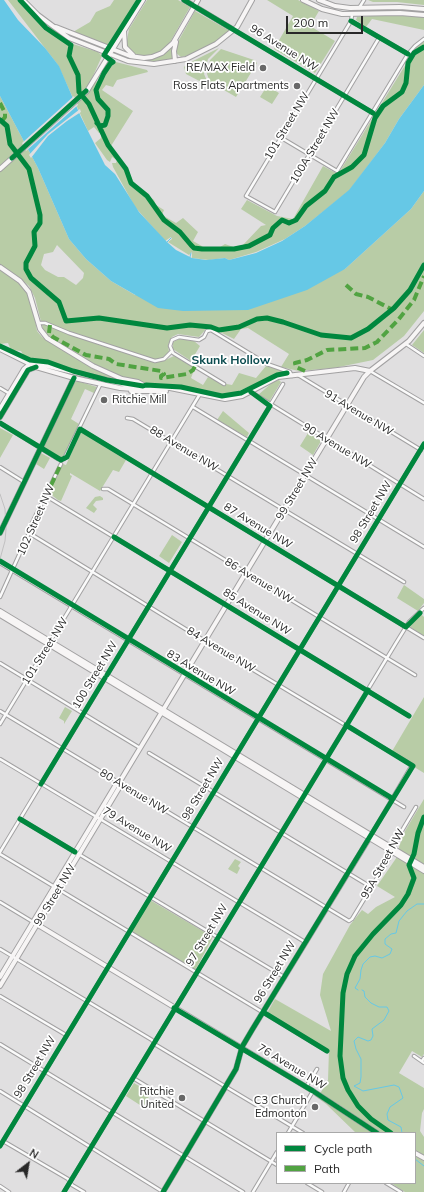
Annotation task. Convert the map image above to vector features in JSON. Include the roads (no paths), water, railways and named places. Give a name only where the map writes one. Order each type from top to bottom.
[{"type":"main road","points":[[23,0],[50,24],[69,38],[110,54],[142,64],[186,59],[207,50],[234,30],[252,0]]},
{"type":"main road","points":[[0,169],[87,91],[142,0]]},
{"type":"main road","name":"96 Avenue NW","points":[[184,0],[234,30]]},
{"type":"main road","points":[[50,24],[139,58],[149,58],[160,54],[169,48],[178,36],[198,0]]},
{"type":"main road","points":[[318,0],[335,6],[424,9]]},
{"type":"main road","points":[[306,1],[327,10],[352,15],[400,13],[424,15]]},
{"type":"main road","points":[[124,31],[125,47],[139,58]]},
{"type":"main road","points":[[175,61],[174,52],[178,36]]},
{"type":"main road","points":[[174,52],[179,57],[186,59]]},
{"type":"main road","points":[[0,267],[20,282],[29,292],[40,329],[47,338],[86,362],[122,379],[149,388],[201,394],[225,399],[237,398],[276,378],[355,368],[370,370]]},
{"type":"main road","name":"99 Street NW","points":[[0,977],[35,924],[77,853],[119,788],[120,783],[140,748],[363,380],[370,370],[406,344],[424,323]]},
{"type":"main road","points":[[0,348],[36,367],[128,391],[180,391]]},
{"type":"main road","points":[[22,359],[24,369]]},
{"type":"main road","points":[[0,417],[24,369],[30,364],[35,363],[63,371],[136,384]]},
{"type":"main road","points":[[0,409],[28,370],[36,367]]},
{"type":"main road","points":[[63,371],[74,378]]},
{"type":"main road","points":[[0,533],[74,378]]},
{"type":"main road","points":[[120,388],[133,389],[136,384]]},
{"type":"main road","points":[[0,611],[50,643],[370,837],[424,867]]},
{"type":"main road","points":[[0,615],[50,643]]},
{"type":"main road","name":"96 Street NW","points":[[163,1192],[226,1087],[237,1066],[242,1049],[263,1012],[304,942],[370,837]]},
{"type":"main road","points":[[404,857],[424,871]]},
{"type":"main road","name":"76 Avenue NW","points":[[35,924],[313,1091],[375,1132]]},
{"type":"main road","name":"99 Street NW","points":[[0,986],[14,957]]},
{"type":"street","points":[[359,8],[364,0]]},
{"type":"street","name":"101 Street NW","points":[[274,212],[246,196],[280,137],[351,21],[352,15]]},
{"type":"street","points":[[351,21],[408,54]]},
{"type":"street","name":"96 Avenue NW","points":[[234,30],[373,113]]},
{"type":"street","name":"100A Street NW","points":[[274,212],[379,38]]},
{"type":"street","points":[[280,137],[337,171],[408,54],[424,39]]},
{"type":"street","points":[[38,323],[45,323],[96,342],[155,361],[164,359],[173,352]]},
{"type":"street","points":[[224,384],[173,352],[171,344],[175,338],[199,340],[204,337],[209,330],[213,330],[269,365],[290,372],[292,376]]},
{"type":"street","points":[[406,344],[424,356]]},
{"type":"street","points":[[370,370],[424,403]]},
{"type":"street","name":"91 Avenue NW","points":[[298,375],[421,450]]},
{"type":"street","points":[[0,423],[58,459],[63,460],[67,457],[101,383]]},
{"type":"street","name":"100 Street NW","points":[[0,853],[283,384]]},
{"type":"street","points":[[0,388],[11,394]]},
{"type":"street","name":"90 Avenue NW","points":[[251,392],[270,406],[424,499]]},
{"type":"street","name":"101 Street NW","points":[[0,724],[201,394]]},
{"type":"street","points":[[193,407],[424,547]]},
{"type":"street","name":"88 Avenue NW","points":[[127,418],[133,418],[404,582]]},
{"type":"street","name":"87 Avenue NW","points":[[80,429],[424,638]]},
{"type":"street","name":"98 Street NW","points":[[0,1146],[424,444]]},
{"type":"street","name":"102 Street NW","points":[[0,597],[29,530],[61,464]]},
{"type":"street","points":[[0,467],[24,482]]},
{"type":"street","name":"86 Avenue NW","points":[[103,489],[108,490],[415,675]]},
{"type":"street","name":"85 Avenue NW","points":[[46,496],[409,716]]},
{"type":"street","name":"84 Avenue NW","points":[[29,533],[413,766]]},
{"type":"street","name":"83 Avenue NW","points":[[0,563],[404,807]]},
{"type":"street","name":"97 Street NW","points":[[64,1192],[238,902],[406,627],[424,608]]},
{"type":"street","points":[[0,663],[140,748]]},
{"type":"street","name":"80 Avenue NW","points":[[0,711],[326,908],[351,921]]},
{"type":"street","points":[[149,752],[371,887]]},
{"type":"street","name":"79 Avenue NW","points":[[0,759],[304,942]]},
{"type":"street","name":"96 Street NW","points":[[370,837],[413,766]]},
{"type":"street","name":"95A Street NW","points":[[351,921],[416,807]]},
{"type":"street","points":[[20,819],[284,977]]},
{"type":"street","points":[[0,853],[128,932],[327,1051]]},
{"type":"street","name":"76 Avenue NW","points":[[0,902],[35,924]]},
{"type":"street","points":[[0,950],[87,1000],[226,1087],[301,1132]]},
{"type":"street","points":[[0,996],[66,1036]]},
{"type":"street","points":[[0,1044],[110,1109],[112,1113],[243,1192]]},
{"type":"street","points":[[414,1056],[423,1062],[424,1058]]},
{"type":"street","points":[[306,1087],[317,1069]]},
{"type":"street","points":[[133,1078],[276,1164]]},
{"type":"street","points":[[0,1091],[163,1192]]},
{"type":"street","points":[[289,1132],[313,1091]]},
{"type":"street","points":[[3,1141],[84,1192]]},
{"type":"street","points":[[253,1192],[276,1154]]},
{"type":"street","points":[[309,1184],[322,1192]]},
{"type":"street","points":[[388,1184],[401,1192]]},
{"type":"street","points":[[0,1186],[10,1192]]},
{"type":"water","points":[[0,0],[4,0],[18,20],[45,48],[59,66],[81,117],[105,165],[115,174],[139,212],[176,250],[192,258],[206,260],[225,258],[229,260],[256,253],[282,241],[305,226],[349,190],[385,143],[399,119],[424,85],[424,191],[411,209],[345,269],[307,290],[248,310],[183,311],[158,308],[111,281],[86,259],[69,239],[38,168],[0,96]]},
{"type":"waterway","points":[[167,242],[171,238]]},
{"type":"waterway","points":[[190,257],[191,253]]},
{"type":"waterway","points":[[358,990],[355,988],[360,979],[363,964],[370,957],[375,956],[382,958],[390,954],[392,949],[385,944],[385,939],[391,934],[396,933],[399,921],[407,911],[417,904],[424,904]]},
{"type":"waterway","points":[[362,990],[364,991],[365,997],[371,1003],[379,1007],[387,1007],[389,1011],[384,1020],[372,1029],[373,1036],[371,1040],[368,1041],[358,1037],[354,1041],[361,1059],[360,1083],[354,1086],[363,1091],[394,1085],[399,1087],[403,1098],[390,1107],[387,1114],[388,1120],[401,1127],[402,1132]]},
{"type":"waterway","points":[[416,1160],[424,1166]]},
{"type":"tram line","points":[[0,494],[5,509],[6,529],[5,541],[0,559]]},
{"type":"place","name":"RE/MAX Field","points":[[263,68]]},
{"type":"place","name":"Ross Flats Apartments","points":[[297,86]]},
{"type":"place","name":"Ritchie Mill","points":[[104,400]]},
{"type":"place","name":"Ritchie United","points":[[182,1098]]},
{"type":"place","name":"C3 Church Edmonton","points":[[315,1107]]},
{"type":"district","name":"Skunk Hollow","points":[[231,360]]}]
